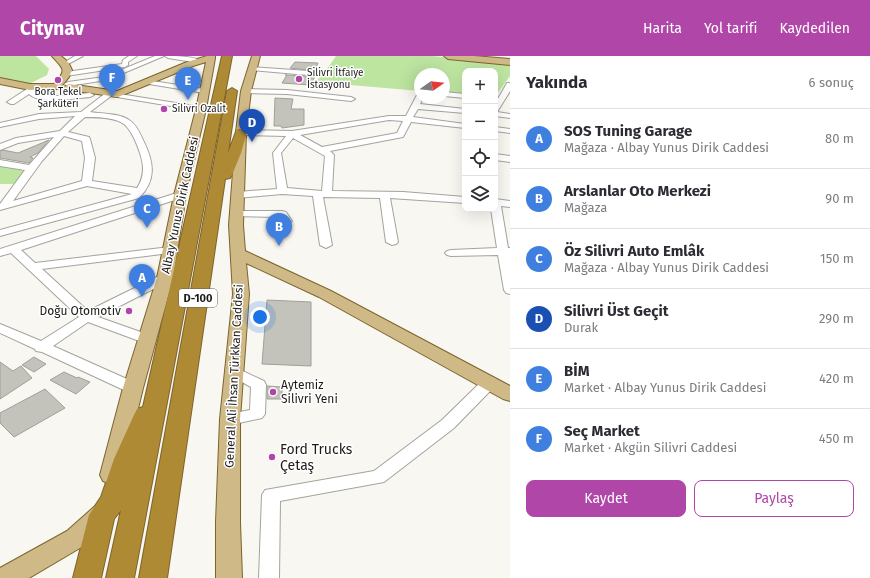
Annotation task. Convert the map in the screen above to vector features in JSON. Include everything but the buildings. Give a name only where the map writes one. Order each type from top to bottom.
[{"type":"highway","name":"D-100","points":[[120,578],[156,401],[206,104],[227,56]]},
{"type":"highway","name":"D-100","points":[[153,578],[237,56]]},
{"type":"highway","points":[[215,194],[235,153],[241,132]]},
{"type":"highway","points":[[87,578],[102,515],[112,502],[133,441],[145,416],[156,401]]},
{"type":"highway","points":[[159,539],[159,578]]},
{"type":"main road","points":[[56,56],[66,63],[68,69],[63,83]]},
{"type":"main road","name":"General Ali İhsan Türkkan Caddesi","points":[[229,578],[228,522],[230,419],[241,294],[236,214],[241,132],[252,69],[256,56]]},
{"type":"main road","points":[[448,56],[510,61]]},
{"type":"main road","points":[[472,56],[490,57],[510,61]]},
{"type":"main road","points":[[0,81],[33,89],[63,83],[110,94],[123,93],[211,57]]},
{"type":"main road","name":"Albay Yunus Dirik Caddesi","points":[[102,515],[132,388],[165,278],[180,195],[206,104],[211,57]]},
{"type":"main road","points":[[238,253],[325,294],[510,394]]},
{"type":"main road","points":[[6,578],[76,538],[102,515]]},
{"type":"street","points":[[66,63],[80,56]]},
{"type":"street","points":[[125,65],[124,62],[134,56]]},
{"type":"street","points":[[63,83],[105,79],[160,56]]},
{"type":"street","points":[[168,56],[199,61]]},
{"type":"street","points":[[63,83],[125,65],[143,63]]},
{"type":"street","points":[[252,69],[308,73]]},
{"type":"street","points":[[149,82],[206,104]]},
{"type":"street","points":[[250,85],[287,92],[350,99]]},
{"type":"street","points":[[498,99],[510,85]]},
{"type":"street","points":[[11,102],[33,89],[35,96],[45,98],[90,95]]},
{"type":"street","points":[[2,206],[30,168],[47,149],[97,102],[110,94],[206,104]]},
{"type":"street","points":[[450,95],[462,96]]},
{"type":"street","points":[[498,99],[510,101]]},
{"type":"street","points":[[322,150],[400,135],[415,106],[462,111]]},
{"type":"street","points":[[0,125],[47,115],[84,114],[110,117],[127,122],[139,139],[149,167],[147,177],[140,192],[135,196],[0,233]]},
{"type":"street","points":[[498,114],[510,116]]},
{"type":"street","points":[[241,132],[292,134],[389,118],[462,126]]},
{"type":"street","points":[[498,129],[510,131]]},
{"type":"street","points":[[0,147],[24,139],[63,133],[86,139],[90,158],[87,183]]},
{"type":"street","points":[[292,134],[330,155],[322,194],[326,245]]},
{"type":"street","points":[[282,191],[277,153],[292,134]]},
{"type":"street","points":[[24,139],[47,149]]},
{"type":"street","points":[[498,157],[510,159]]},
{"type":"street","points":[[0,163],[30,168]]},
{"type":"street","points":[[2,206],[87,183],[140,192]]},
{"type":"street","points":[[238,195],[282,191],[462,200]]},
{"type":"street","points":[[0,253],[180,195]]},
{"type":"street","points":[[385,195],[392,242]]},
{"type":"street","points":[[498,202],[510,204]]},
{"type":"street","points":[[497,212],[507,252],[510,290]]},
{"type":"street","points":[[236,214],[282,214],[287,221]]},
{"type":"street","points":[[12,248],[87,317],[147,340]]},
{"type":"street","points":[[33,267],[170,250]]},
{"type":"street","points":[[451,253],[507,252]]},
{"type":"street","points":[[41,348],[87,317],[165,278]]},
{"type":"street","points":[[0,328],[41,348],[132,388]]},
{"type":"street","points":[[230,419],[256,414],[259,385],[234,372]]},
{"type":"street","points":[[269,578],[271,495],[378,477],[448,424],[490,382]]},
{"type":"green space","points":[[0,56],[36,56],[49,69],[47,75],[29,84],[0,79]]},
{"type":"green space","points":[[336,56],[432,56],[510,64],[510,76],[498,93],[498,68],[462,68],[462,95],[450,94],[450,68],[414,68],[414,90],[315,82],[324,73]]},
{"type":"green space","points":[[0,166],[25,171],[16,184],[0,184]]},
{"type":"place","name":"Silivri İtfaiye İstasyonu","points":[[299,79]]},
{"type":"place","name":"Bora Tekel Şarküteri","points":[[58,80]]},
{"type":"place","name":"Seç Market","points":[[112,97]]},
{"type":"place","name":"BİM","points":[[188,100]]},
{"type":"place","name":"Silivri Ozalit","points":[[164,109]]},
{"type":"place","name":"Silivri Üst Geçit","points":[[252,142]]},
{"type":"place","name":"Öz Silivri Auto Emlâk","points":[[147,228]]},
{"type":"place","name":"Arslanlar Oto Merkezi","points":[[279,246]]},
{"type":"place","name":"SOS Tuning Garage","points":[[142,297]]},
{"type":"place","name":"Doğu Otomotiv","points":[[129,311]]},
{"type":"place","name":"Aytemiz Silivri Yeni","points":[[273,392]]},
{"type":"place","name":"Ford Trucks Çetaş","points":[[272,457]]}]
